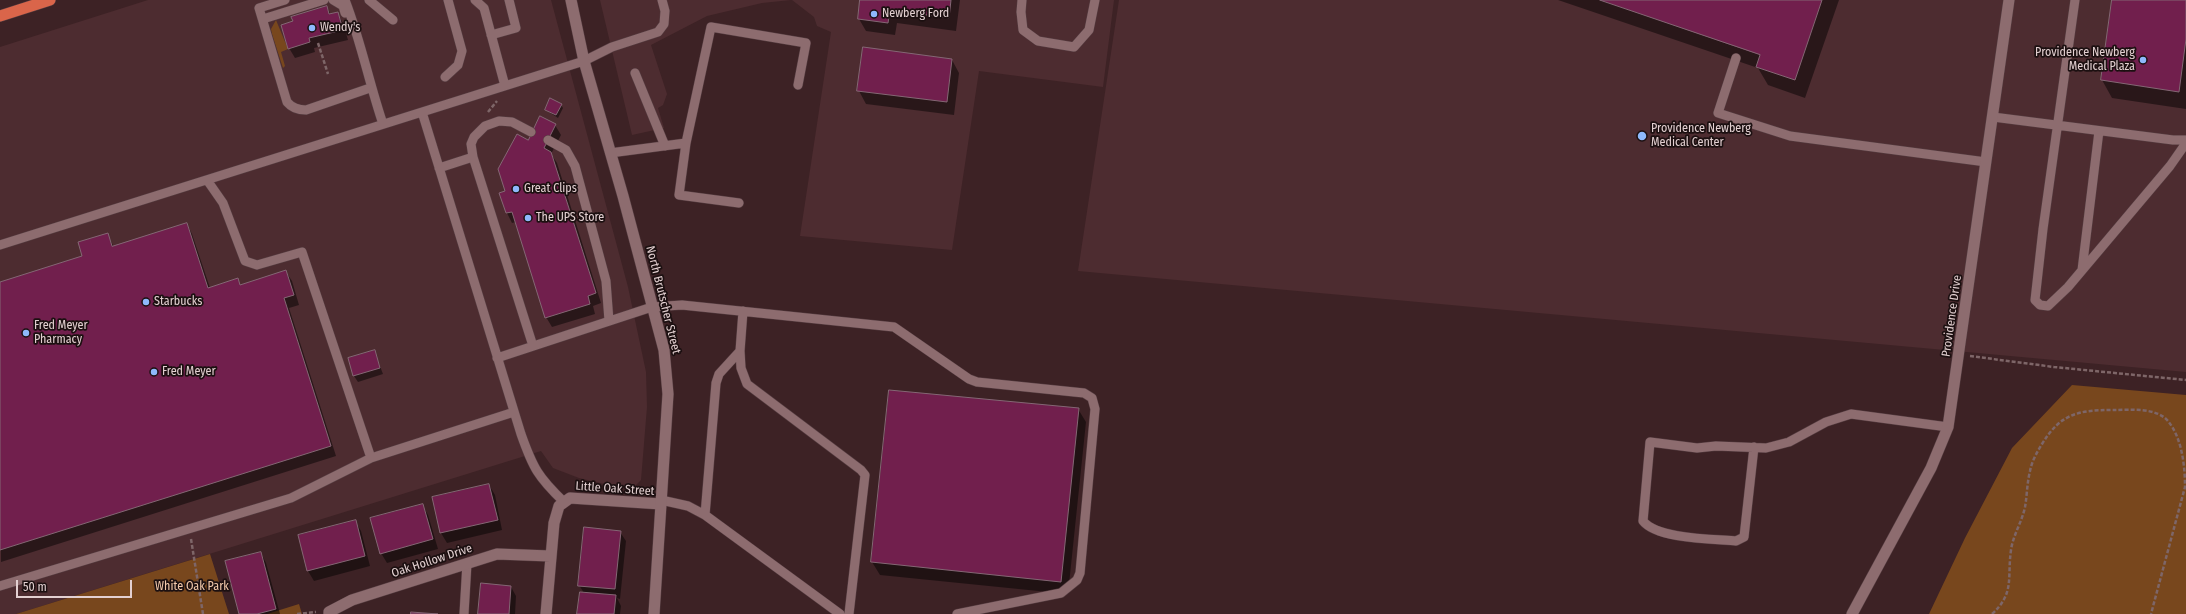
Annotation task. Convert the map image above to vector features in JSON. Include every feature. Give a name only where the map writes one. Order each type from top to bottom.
[{"type":"highway","points":[[0,16],[50,0]]},
{"type":"street","name":"North Brutscher Street","points":[[571,0],[584,61],[664,350],[668,394],[654,614]]},
{"type":"street","name":"Providence Drive","points":[[1852,614],[1931,468],[1948,427],[2009,0]]},
{"type":"street","name":"Little Oak Street","points":[[546,614],[550,556],[554,523],[559,506],[570,498],[661,502]]},
{"type":"street","name":"Oak Hollow Drive","points":[[329,613],[352,600],[497,554],[550,556]]},
{"type":"lane","points":[[285,0],[259,8],[287,102],[295,108],[301,110],[370,84]]},
{"type":"lane","points":[[263,19],[324,0]]},
{"type":"lane","points":[[333,0],[343,6],[356,46],[361,53]]},
{"type":"lane","points":[[346,0],[361,44],[361,53],[383,124]]},
{"type":"lane","points":[[369,0],[393,20]]},
{"type":"lane","points":[[445,77],[458,65],[462,51],[448,0]]},
{"type":"lane","points":[[475,0],[484,8],[505,86]]},
{"type":"lane","points":[[491,35],[516,28],[509,0]]},
{"type":"lane","points":[[0,245],[584,61],[612,47],[658,32],[664,24],[665,11],[662,0]]},
{"type":"lane","points":[[1022,0],[1020,12],[1023,30],[1038,41],[1074,47],[1089,30],[1095,0]]},
{"type":"lane","points":[[2075,0],[2057,125],[2036,300],[2040,305],[2048,306],[2082,270],[2170,166],[2186,143]]},
{"type":"lane","points":[[739,203],[679,195],[686,143],[711,27],[806,43],[798,85]]},
{"type":"lane","points":[[1736,58],[1718,113],[1790,136],[1986,162]]},
{"type":"lane","points":[[635,73],[665,146]]},
{"type":"lane","points":[[422,112],[514,412],[531,462],[539,477],[564,502]]},
{"type":"lane","points":[[1993,117],[2173,140],[2186,140]]},
{"type":"lane","points":[[531,132],[512,122],[499,121],[478,130],[471,144],[473,157],[533,346]]},
{"type":"lane","points":[[2082,270],[2099,131]]},
{"type":"lane","points":[[548,140],[566,150],[575,166],[606,281],[609,321]]},
{"type":"lane","points":[[610,153],[686,143]]},
{"type":"lane","points":[[439,168],[473,157]]},
{"type":"lane","points":[[207,180],[223,203],[245,261],[257,265],[302,252],[371,458]]},
{"type":"lane","points":[[498,358],[652,307],[682,305],[894,327],[973,381],[1084,393],[1092,398],[1095,409],[1080,573],[1077,580],[1060,593],[957,614]]},
{"type":"lane","points":[[743,311],[740,351],[741,368],[747,384],[861,470],[865,475],[849,614]]},
{"type":"lane","points":[[705,514],[716,383],[719,374],[740,351]]},
{"type":"lane","points":[[0,586],[291,498],[371,458],[514,412]]},
{"type":"lane","points":[[1754,447],[1744,537],[1736,541],[1666,534],[1648,528],[1643,521],[1650,442],[1697,448],[1716,446],[1754,447],[1766,448],[1789,442],[1826,422],[1852,414],[1948,427]]},
{"type":"lane","points":[[661,502],[688,506],[705,514],[840,614]]},
{"type":"lane","points":[[464,614],[467,563]]},
{"type":"path","points":[[318,43],[328,74]]},
{"type":"path","points":[[488,125],[485,115],[498,102],[494,89]]},
{"type":"path","points":[[1959,355],[2054,367],[2186,380]]},
{"type":"path","points":[[1992,614],[2000,606],[2010,585],[2012,538],[2024,509],[2030,471],[2040,448],[2056,425],[2068,416],[2097,410],[2152,412],[2165,417],[2174,428],[2185,471],[2185,487],[2152,614]]},
{"type":"path","points":[[189,529],[203,614]]},
{"type":"path","points":[[297,614],[329,613]]},
{"type":"shaded area","points":[[148,0],[551,0],[628,287],[646,372],[647,407],[641,480],[634,487],[626,489],[579,478],[553,468],[541,451],[16,614],[0,614],[0,47]]},
{"type":"shaded area","points":[[600,0],[791,0],[762,3],[707,16],[651,45],[667,94],[663,105],[658,108],[664,128],[632,135]]},
{"type":"shaded area","points":[[792,0],[1114,0],[1103,87],[979,71],[952,250],[800,236],[831,32],[817,26],[814,17]]},
{"type":"shaded area","name":"Providence Newberg Medical Center","points":[[1119,0],[2186,0],[2186,372],[1078,271]]},
{"type":"green space","points":[[276,20],[288,49],[281,52],[285,66],[283,68],[271,29]]},
{"type":"green space","points":[[2072,385],[2186,395],[2186,614],[1929,614],[1965,538],[2012,448]]},
{"type":"green space","name":"White Oak Park","points":[[210,554],[229,614],[16,614]]},
{"type":"green space","points":[[299,604],[302,614],[267,614]]},
{"type":"building","name":"Newberg Ford","points":[[860,0],[951,0],[949,18],[890,10],[888,23],[858,19]]},
{"type":"building","points":[[1600,0],[1822,0],[1795,80],[1756,67],[1760,55]]},
{"type":"building","name":"Providence Newberg Medical Plaza","points":[[2112,0],[2186,0],[2186,39],[2179,92],[2101,80]]},
{"type":"building","name":"Wendy's","points":[[327,6],[329,14],[338,12],[343,30],[309,38],[310,42],[288,49],[281,25],[293,21],[291,17]]},
{"type":"building","points":[[863,47],[952,59],[947,102],[857,91]]},
{"type":"building","points":[[550,98],[562,104],[556,115],[545,110]]},
{"type":"building","points":[[540,116],[556,124],[544,148],[551,152],[596,293],[588,296],[590,304],[545,318],[512,212],[506,213],[499,193],[505,191],[498,169],[517,134],[528,140]]},
{"type":"building","name":"Fred Meyer","points":[[187,223],[208,288],[238,278],[240,285],[286,270],[294,295],[284,298],[331,446],[0,550],[0,282],[82,256],[78,242],[108,233],[112,246]]},
{"type":"building","points":[[375,350],[380,368],[353,376],[348,358]]},
{"type":"building","points":[[889,390],[1079,408],[1061,582],[871,562]]},
{"type":"building","points":[[489,484],[498,520],[440,533],[432,497]]},
{"type":"building","points":[[423,504],[433,539],[380,554],[370,518]]},
{"type":"building","points":[[356,520],[365,556],[307,571],[298,535]]},
{"type":"building","points":[[584,527],[621,531],[615,589],[578,586]]},
{"type":"building","points":[[261,552],[276,609],[257,614],[239,614],[225,561]]},
{"type":"building","points":[[481,583],[511,586],[509,614],[478,614]]},
{"type":"building","points":[[580,592],[616,595],[614,614],[577,614]]},
{"type":"building","points":[[411,612],[438,614],[411,614]]},
{"type":"place","name":"Newberg Ford","points":[[874,14]]},
{"type":"place","name":"Wendy's","points":[[312,28]]},
{"type":"place","name":"Providence Newberg Medical Plaza","points":[[2143,60]]},
{"type":"place","name":"Providence Newberg Medical Center","points":[[1642,136]]},
{"type":"place","name":"Great Clips","points":[[516,189]]},
{"type":"place","name":"The UPS Store","points":[[528,218]]},
{"type":"place","name":"Starbucks","points":[[146,302]]},
{"type":"place","name":"Fred Meyer Pharmacy","points":[[26,333]]},
{"type":"place","name":"Fred Meyer","points":[[154,372]]}]
